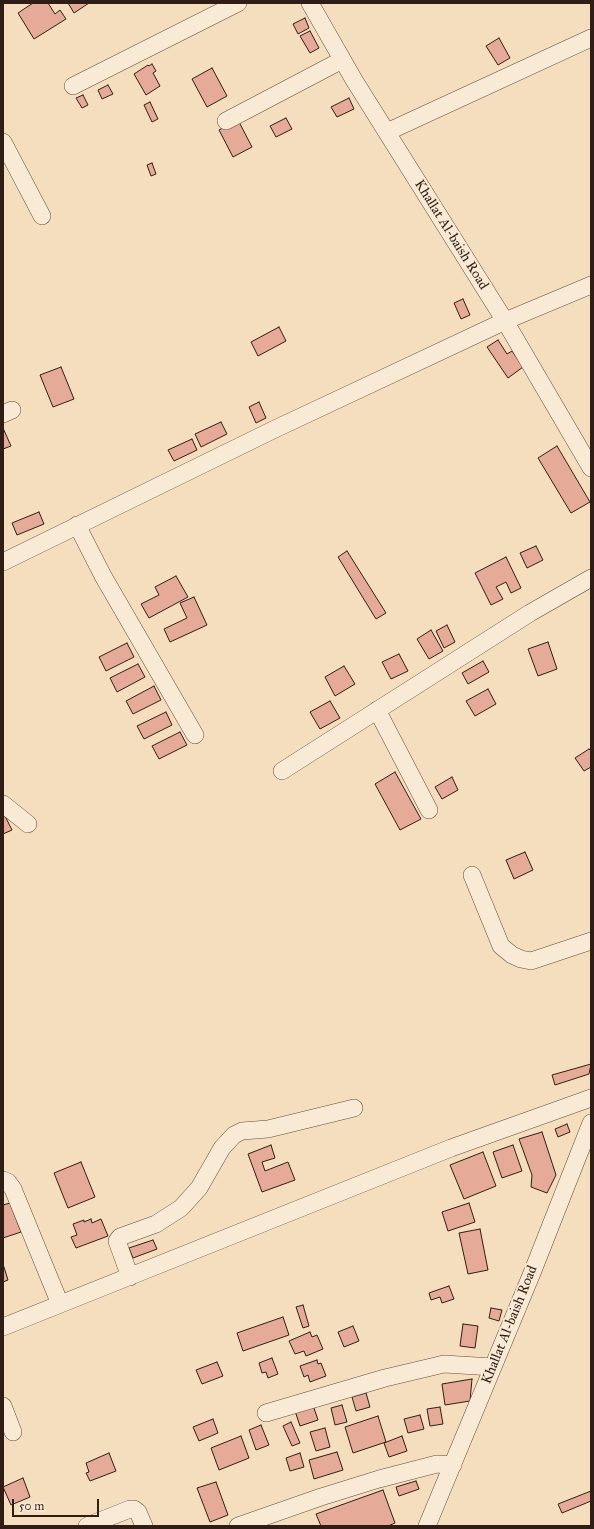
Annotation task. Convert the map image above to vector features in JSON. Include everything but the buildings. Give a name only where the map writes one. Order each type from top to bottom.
[{"type":"street","points":[[73,86],[238,3]]},
{"type":"street","name":"Khallat Al-baish Road","points":[[310,3],[342,60],[505,321],[591,468]]},
{"type":"street","points":[[387,132],[591,38]]},
{"type":"street","points":[[226,121],[342,60]]},
{"type":"street","points":[[3,142],[42,216]]},
{"type":"street","points":[[3,562],[77,525],[505,321],[591,285]]},
{"type":"street","points":[[77,525],[103,576],[195,736]]},
{"type":"street","points":[[282,771],[530,613],[591,578]]},
{"type":"street","points":[[377,710],[429,810]]},
{"type":"street","points":[[3,804],[28,824]]},
{"type":"street","points":[[472,875],[501,946],[512,955],[531,961],[591,941]]},
{"type":"street","points":[[3,1327],[451,1148],[591,1098]]},
{"type":"street","points":[[130,1277],[117,1241],[120,1237],[156,1224],[181,1208],[200,1188],[222,1148],[234,1135],[242,1131],[268,1130],[354,1108]]},
{"type":"street","name":"Khallat Al-baish Road","points":[[427,1526],[591,1123]]},
{"type":"street","points":[[3,1180],[8,1182],[13,1189],[60,1304]]},
{"type":"street","points":[[266,1413],[385,1378],[444,1364],[493,1367]]},
{"type":"street","points":[[3,1406],[13,1432]]},
{"type":"street","points":[[238,1526],[327,1495],[379,1480],[438,1464],[453,1465]]},
{"type":"street","points":[[87,1526],[130,1509],[134,1509],[138,1512],[144,1526]]}]
